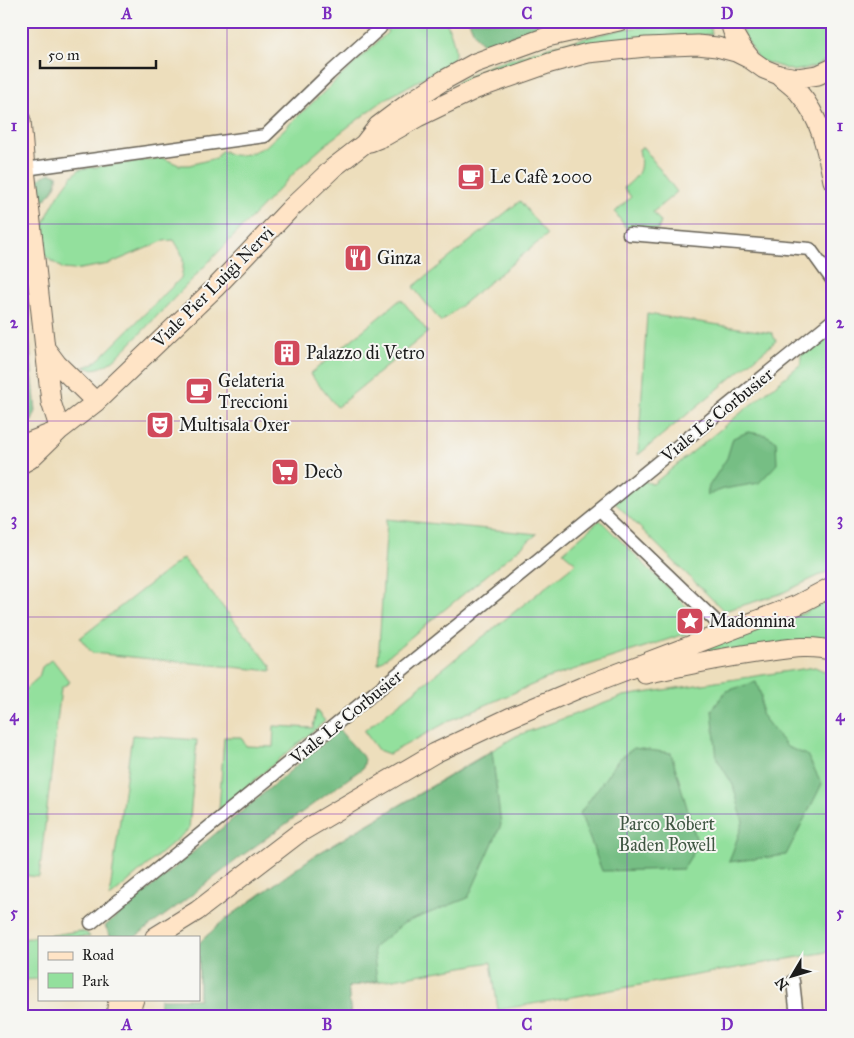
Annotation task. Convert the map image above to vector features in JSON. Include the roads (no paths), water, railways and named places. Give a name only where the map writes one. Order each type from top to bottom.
[{"type":"street","name":"Viale Pier Luigi Nervi","points":[[21,464],[30,459],[60,430],[96,402],[215,288],[290,209],[333,168],[364,144],[378,126],[410,102],[475,63],[547,36],[619,21]]},
{"type":"street","name":"Viale Pier Luigi Nervi","points":[[730,21],[738,44],[750,59]]},
{"type":"street","points":[[25,169],[265,136],[380,28]]},
{"type":"street","name":"Viale Pier Luigi Nervi","points":[[364,144],[385,136],[418,117],[476,89],[588,52],[697,45],[717,47],[736,52],[779,75],[798,78],[818,75],[833,68]]},
{"type":"street","points":[[779,75],[799,93],[816,121],[825,145],[833,182]]},
{"type":"street","points":[[21,120],[51,402],[60,430]]},
{"type":"street","points":[[628,234],[810,248],[833,281]]},
{"type":"street","name":"Viale Le Corbusier","points":[[91,923],[833,320]]},
{"type":"street","points":[[45,348],[57,364],[96,402]]},
{"type":"street","name":"Viale Pier Luigi Nervi","points":[[21,444],[60,430]]},
{"type":"street","points":[[600,510],[727,632]]},
{"type":"street","points":[[157,936],[197,911],[299,833],[435,752],[582,687],[797,605],[833,586]]},
{"type":"street","points":[[582,687],[748,654],[812,647],[833,651]]},
{"type":"street","points":[[174,936],[197,911]]},
{"type":"street","points":[[793,981],[797,1017]]},
{"type":"street","points":[[116,1017],[118,1000]]},
{"type":"street","points":[[128,1017],[134,1000]]},
{"type":"place","name":"Le Cafè 2000","points":[[471,177]]},
{"type":"place","name":"Ginza","points":[[358,258]]},
{"type":"place","name":"Palazzo di Vetro","points":[[287,353]]},
{"type":"place","name":"Gelateria Treccioni","points":[[199,391]]},
{"type":"place","name":"Multisala Oxer","points":[[160,425]]},
{"type":"place","name":"Decò","points":[[285,472]]},
{"type":"place","name":"Madonnina","points":[[690,621]]},
{"type":"park label","name":"Parco Robert Baden Powell","points":[[667,834]]}]
